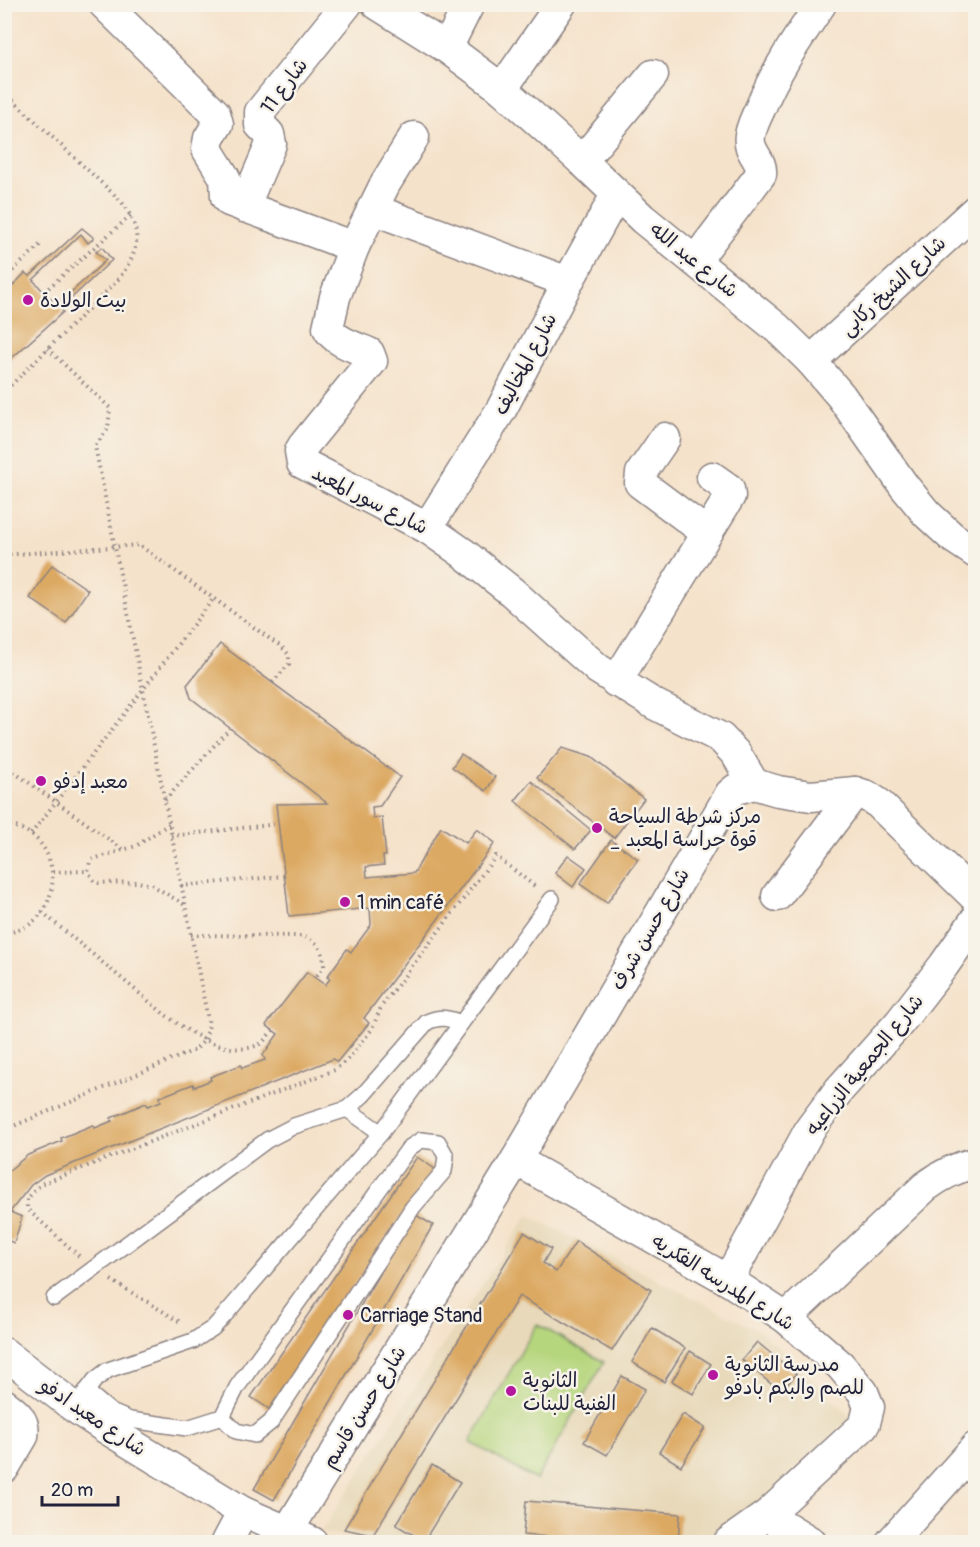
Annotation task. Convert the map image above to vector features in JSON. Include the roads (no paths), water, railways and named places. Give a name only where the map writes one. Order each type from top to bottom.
[{"type":"street","name":"شارع 11","points":[[244,207],[271,144],[268,134],[260,125],[260,112],[347,4]]},
{"type":"street","name":"شارع عبد الله","points":[[377,4],[447,48],[502,89],[616,195],[777,328],[812,361],[841,396],[904,486],[927,514],[952,537],[975,552]]},
{"type":"street","points":[[447,48],[469,4]]},
{"type":"street","points":[[502,89],[561,4]]},
{"type":"street","points":[[695,261],[761,174],[760,163],[750,146],[752,129],[775,76],[821,4]]},
{"type":"street","points":[[109,7],[215,113],[218,124],[209,138],[207,149],[225,178],[226,197],[229,201],[354,247],[372,209],[414,137]]},
{"type":"street","points":[[582,161],[652,75]]},
{"type":"street","name":"شارع المخاليف","points":[[427,528],[501,410],[616,195]]},
{"type":"street","points":[[372,209],[568,282]]},
{"type":"street","name":"شارع الشيخ ركابى","points":[[812,361],[975,210]]},
{"type":"street","name":"شارع سور المعبد","points":[[354,247],[335,297],[328,328],[338,339],[369,353],[372,362],[303,446],[300,451],[302,464],[427,528],[487,571],[598,669],[616,682],[721,738],[736,754],[754,784]]},
{"type":"street","points":[[665,438],[641,472],[640,483],[707,534]]},
{"type":"street","points":[[616,682],[730,496],[729,489],[712,477]]},
{"type":"street","points":[[754,784],[778,791],[810,796],[855,792],[867,796],[878,803],[975,898]]},
{"type":"street","name":"شارع حسن شرف","points":[[516,1160],[725,801],[736,789],[754,784]]},
{"type":"street","points":[[777,896],[855,792]]},
{"type":"street","name":"شارع الجمعية الزراعيه","points":[[728,1280],[797,1149],[814,1122],[900,1022],[944,965],[975,919]]},
{"type":"street","name":"شارع المدرسه الفكريه","points":[[516,1160],[728,1280],[786,1318],[840,1365],[863,1392],[869,1407],[869,1415],[860,1430],[766,1515]]},
{"type":"street","name":"شارع حسن قاسم","points":[[299,1537],[516,1160]]},
{"type":"street","points":[[786,1318],[925,1187],[942,1175],[961,1166],[975,1163]]},
{"type":"street","name":"شارع معبد ادفو","points":[[4,1353],[80,1399],[107,1430],[243,1512],[299,1537]]},
{"type":"street","points":[[4,1404],[20,1417],[24,1430],[23,1436],[4,1468]]},
{"type":"street","points":[[891,1542],[975,1447]]},
{"type":"street","points":[[227,1542],[243,1512]]},
{"type":"street","points":[[729,1542],[766,1515],[811,1542]]},
{"type":"lane","points":[[222,1417],[236,1431],[255,1435],[271,1422],[413,1208],[444,1171],[446,1156],[438,1142],[421,1140],[409,1148],[237,1387],[222,1417],[187,1428],[130,1420],[80,1399],[95,1380],[108,1370],[182,1346],[203,1335],[224,1316],[381,1133],[552,899]]},
{"type":"lane","points":[[54,1298],[267,1140],[294,1126],[347,1109],[427,1022],[446,1017],[461,1023]]},
{"type":"lane","points":[[347,1109],[381,1133]]},
{"type":"place","name":"بيت الولادة","points":[[28,300]]},
{"type":"place","name":"معبد إدفو","points":[[41,781]]},
{"type":"place","name":"مركز شرطة السياحة _ قوة حراسة المعبد","points":[[597,828]]},
{"type":"place","name":"1 min café","points":[[345,902]]},
{"type":"place","name":"Carriage Stand","points":[[348,1315]]},
{"type":"place","name":"مدرسة الثانوية للصم والبكم بادفو","points":[[713,1375]]},
{"type":"place","name":"الثانوية الفنية للبنات","points":[[511,1391]]}]
